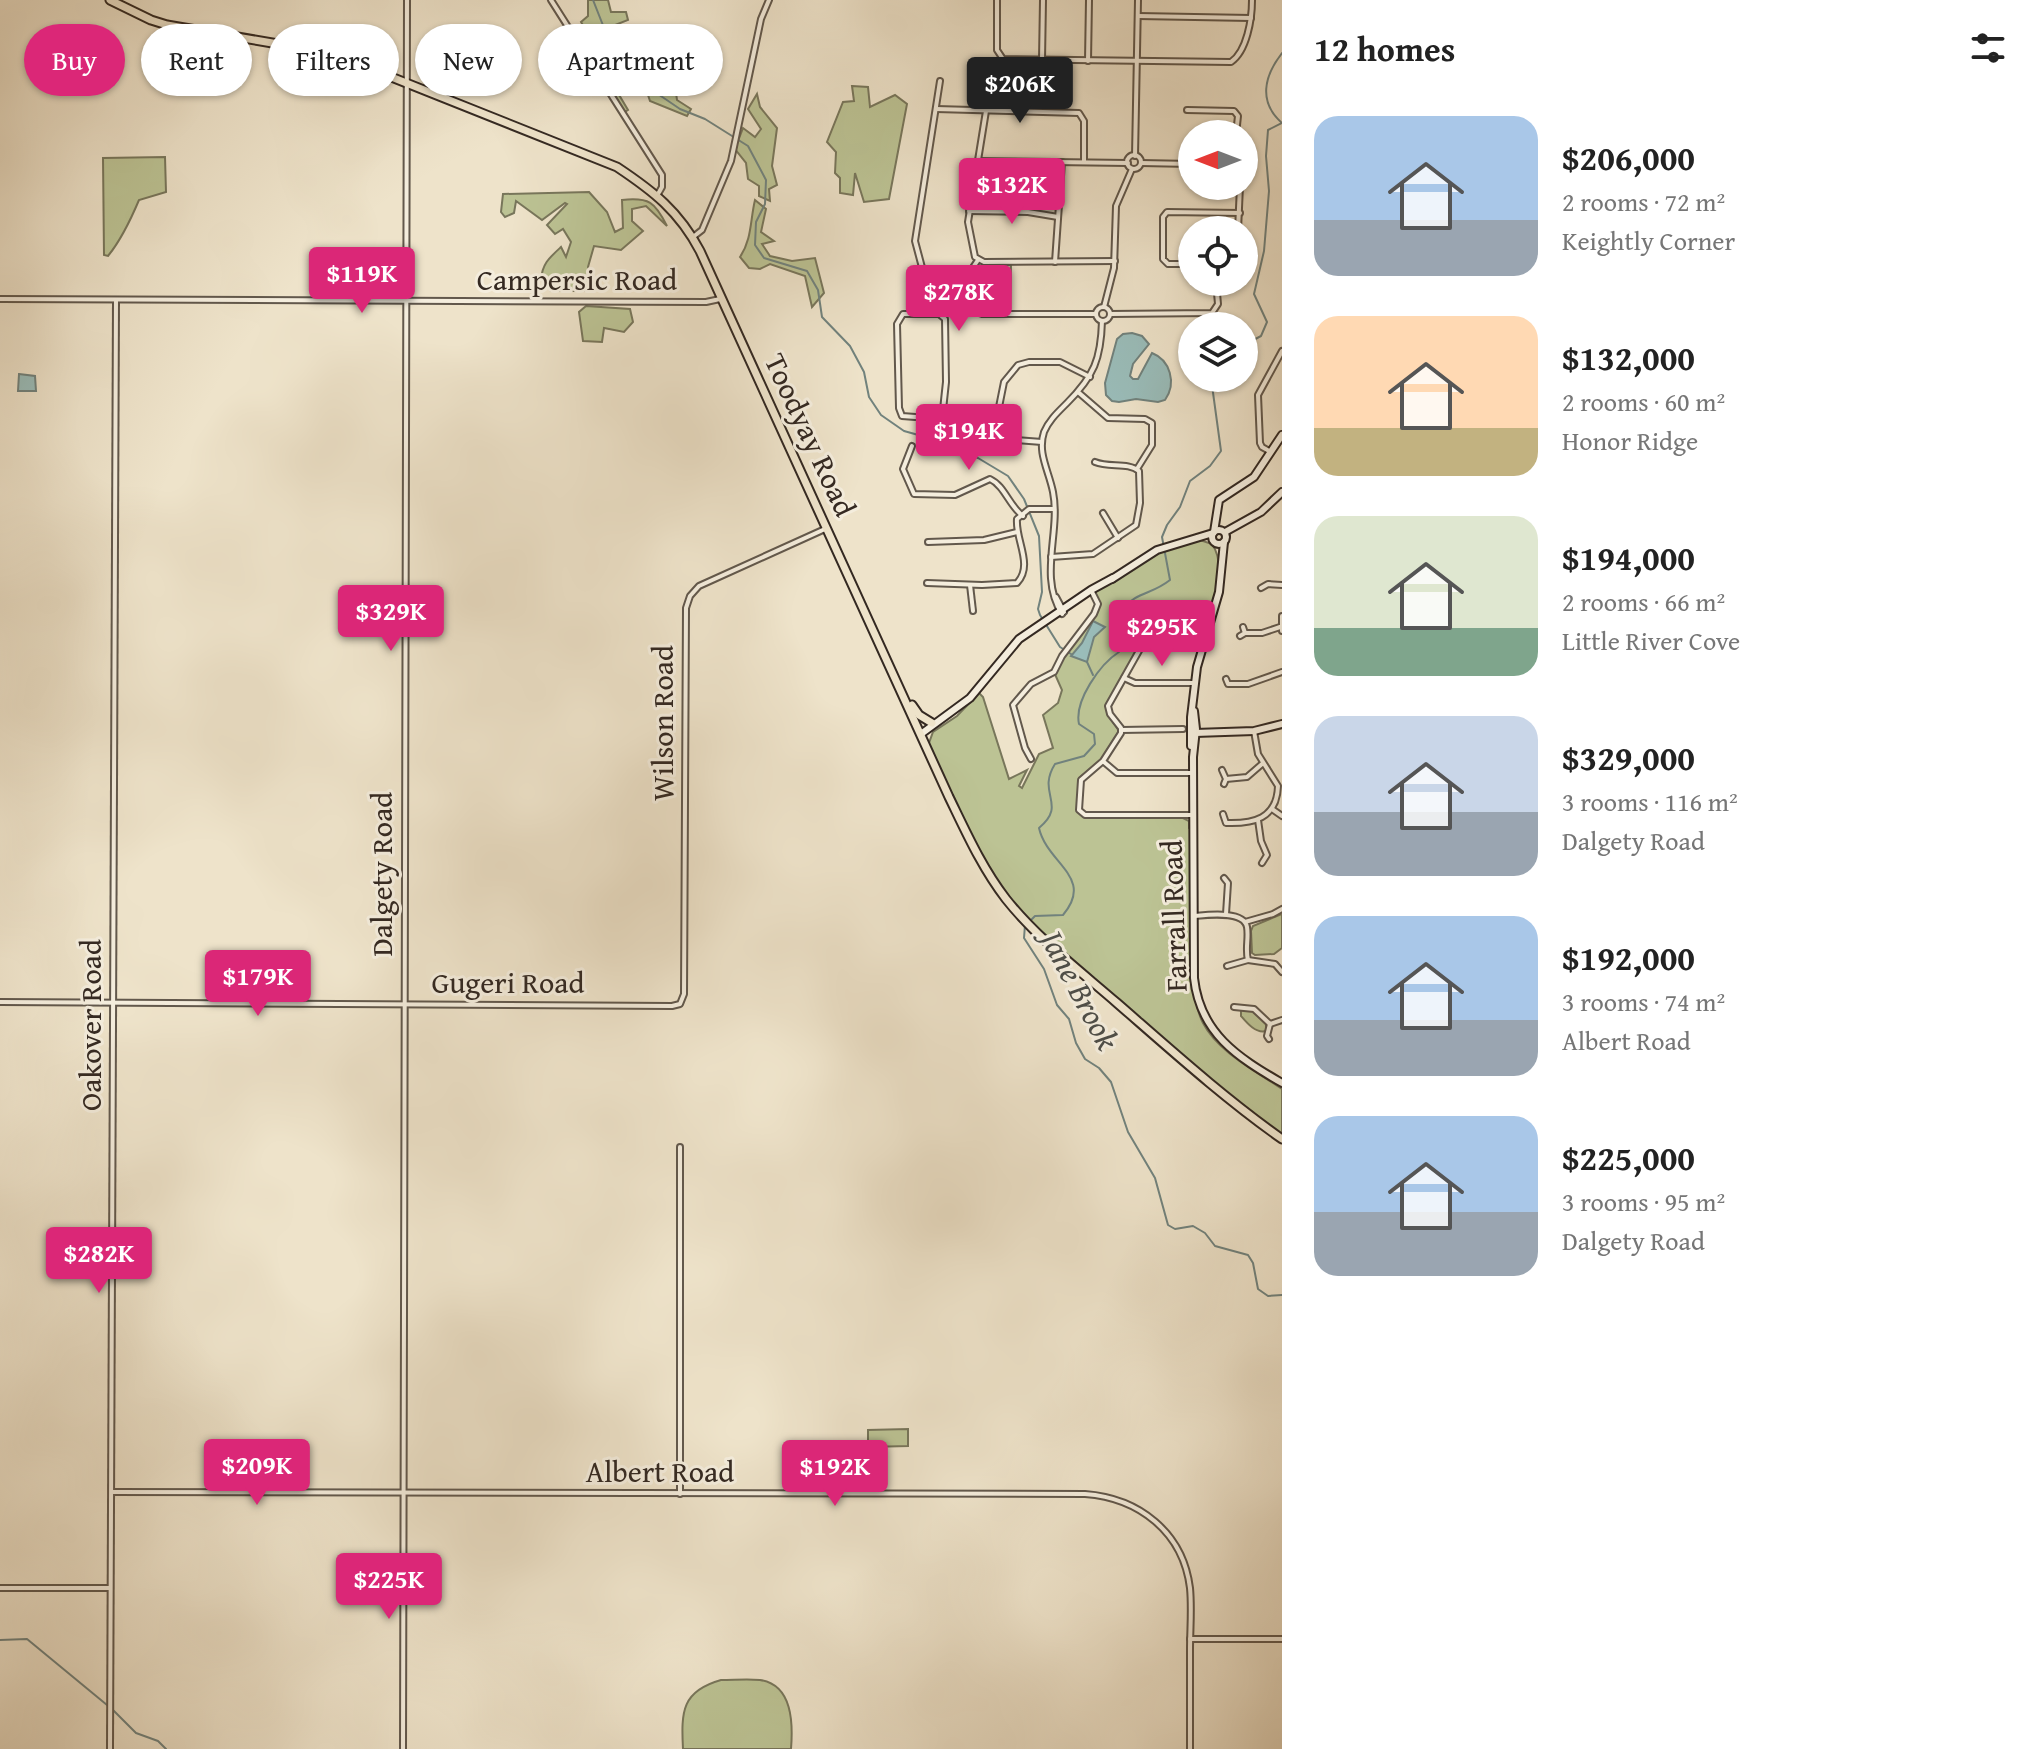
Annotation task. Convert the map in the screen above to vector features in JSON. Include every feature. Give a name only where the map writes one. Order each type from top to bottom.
[{"type":"main road","name":"Toodyay Road","points":[[110,0],[151,20],[331,53],[617,167],[658,194],[693,237],[981,861],[1005,898],[1037,932],[1243,1112],[1282,1139]]},
{"type":"main road","points":[[1271,452],[1282,435]]},
{"type":"main road","name":"Farrall Road","points":[[1271,452],[1254,477],[1219,500],[1216,516],[1219,592],[1200,649],[1195,683],[1194,916],[1196,992],[1205,1019],[1227,1046],[1282,1083]]},
{"type":"main road","points":[[920,731],[970,698],[1010,648],[1092,591],[1164,547],[1194,538],[1219,537],[1265,509],[1282,492]]},
{"type":"main road","points":[[900,686],[919,715],[934,723]]},
{"type":"main road","points":[[1194,731],[1254,731],[1282,724]]},
{"type":"street","name":"Dalgety Road","points":[[403,1749],[407,0]]},
{"type":"street","points":[[551,0],[662,175],[662,187],[658,194]]},
{"type":"street","points":[[693,237],[702,230],[731,161],[761,19],[769,0]]},
{"type":"street","points":[[997,0],[999,56],[1006,60],[1231,62],[1239,55],[1251,18],[1252,0]]},
{"type":"street","points":[[1042,60],[1043,0]]},
{"type":"street","points":[[1088,61],[1089,0]]},
{"type":"street","points":[[1138,0],[1135,156],[1141,163],[1178,164]]},
{"type":"street","points":[[1138,16],[1251,18]]},
{"type":"street","points":[[940,81],[915,233],[924,275],[943,298],[944,309],[951,310],[956,306]]},
{"type":"street","points":[[936,109],[1082,114],[1084,162]]},
{"type":"street","points":[[1187,110],[1234,111],[1238,120]]},
{"type":"street","points":[[986,111],[969,211],[968,233],[973,255],[978,260],[1115,261]]},
{"type":"street","points":[[1128,163],[1135,156]]},
{"type":"street","points":[[978,161],[1128,163]]},
{"type":"street","points":[[1055,262],[1062,162]]},
{"type":"street","points":[[1128,163],[1132,169]]},
{"type":"street","points":[[1132,169],[1138,168],[1141,163]]},
{"type":"street","points":[[1104,307],[1115,261],[1116,206],[1132,169]]},
{"type":"street","points":[[1240,200],[1240,216]]},
{"type":"street","points":[[969,211],[1028,212],[1058,217]]},
{"type":"street","points":[[1178,264],[1168,264],[1163,259],[1163,217],[1167,212],[1240,213]]},
{"type":"street","points":[[910,261],[918,258]]},
{"type":"street","points":[[953,297],[978,260]]},
{"type":"street","points":[[1104,307],[1110,314],[1207,314],[1215,312],[1218,296]]},
{"type":"street","points":[[943,298],[953,297]]},
{"type":"street","points":[[953,297],[956,306]]},
{"type":"street","name":"Campersic Road","points":[[0,299],[706,302],[720,299]]},
{"type":"street","name":"Oakover Road","points":[[110,1749],[116,300]]},
{"type":"street","points":[[956,306],[982,314],[1096,314],[1102,321],[1099,356],[1090,377],[1052,417],[1042,442],[1055,509],[1051,557],[1053,592],[1062,612]]},
{"type":"street","points":[[1096,314],[1099,308],[1104,307]]},
{"type":"street","points":[[942,419],[946,377],[945,319],[939,314],[903,314],[897,324],[900,413],[906,418],[942,419],[965,436],[1042,442]]},
{"type":"street","points":[[1102,321],[1107,320],[1110,314]]},
{"type":"street","points":[[1271,452],[1260,443],[1258,398],[1282,351]]},
{"type":"street","points":[[998,438],[998,412],[1004,382],[1018,365],[1060,362],[1090,377]]},
{"type":"street","points":[[1078,392],[1108,418],[1145,419],[1152,423],[1152,445],[1137,469]]},
{"type":"street","points":[[912,446],[903,469],[914,494],[955,495],[990,479],[998,483],[1023,514]]},
{"type":"street","points":[[1051,557],[1089,556],[1132,531],[1137,523],[1141,475],[1137,469],[1095,462]]},
{"type":"street","points":[[927,583],[1014,584],[1021,579],[1025,565],[1016,523],[1032,509],[1055,509]]},
{"type":"street","points":[[1103,513],[1118,539]]},
{"type":"street","name":"Wilson Road","points":[[680,1004],[684,994],[686,608],[690,596],[699,586],[827,528]]},
{"type":"street","points":[[928,542],[984,540],[1017,532]]},
{"type":"street","points":[[1261,588],[1266,582],[1282,585]]},
{"type":"street","points":[[970,585],[973,611]]},
{"type":"street","points":[[1031,759],[1013,705],[1033,683],[1052,674],[1096,611],[1098,604],[1092,591]]},
{"type":"street","points":[[1243,632],[1253,634],[1281,629],[1282,616]]},
{"type":"street","points":[[1193,815],[1084,815],[1079,808],[1080,782],[1103,761],[1121,735],[1108,709],[1149,633],[1153,630],[1200,649]]},
{"type":"street","points":[[1226,684],[1248,684],[1282,672]]},
{"type":"street","points":[[1124,678],[1135,683],[1195,683]]},
{"type":"street","points":[[1121,730],[1183,729]]},
{"type":"street","points":[[1223,814],[1225,826],[1258,820],[1272,809],[1278,795],[1280,786],[1258,754],[1254,731]]},
{"type":"street","points":[[1103,761],[1117,773],[1193,773]]},
{"type":"street","points":[[1222,770],[1225,781],[1247,777],[1263,764]]},
{"type":"street","points":[[1272,809],[1282,816]]},
{"type":"street","points":[[1258,820],[1261,841],[1269,855],[1262,863]]},
{"type":"street","points":[[1224,878],[1228,883],[1226,914]]},
{"type":"street","points":[[1194,916],[1226,914],[1245,922],[1282,909]]},
{"type":"street","points":[[1245,922],[1248,960]]},
{"type":"street","points":[[1225,966],[1248,960],[1275,964],[1282,972]]},
{"type":"street","name":"Gugeri Road","points":[[0,1002],[680,1004]]},
{"type":"street","points":[[1237,1010],[1247,1007],[1254,1009],[1270,1024]]},
{"type":"street","points":[[1270,1024],[1282,1020]]},
{"type":"street","points":[[1266,1037],[1270,1024]]},
{"type":"street","points":[[680,1147],[680,1494]]},
{"type":"street","name":"Albert Road","points":[[112,1492],[1085,1494],[1117,1499],[1143,1511],[1172,1540],[1184,1564],[1189,1586],[1190,1749]]},
{"type":"street","points":[[0,1588],[110,1588]]},
{"type":"street","points":[[1190,1639],[1282,1639]]},
{"type":"green space","points":[[588,0],[608,0],[611,12],[626,12],[628,20],[618,24],[582,24],[588,16]]},
{"type":"green space","points":[[852,86],[868,87],[870,107],[895,95],[907,104],[889,199],[864,202],[855,173],[853,195],[840,193],[840,178],[835,173],[836,152],[827,142],[843,102],[854,101]]},
{"type":"green space","points":[[757,94],[760,107],[777,128],[772,166],[777,185],[769,189],[770,201],[759,196],[759,186],[748,179],[746,163],[735,149],[743,128],[755,137],[761,129],[748,109]]},
{"type":"green space","points":[[614,96],[620,96],[628,110],[623,113]]},
{"type":"green space","points":[[648,96],[676,96],[677,100],[691,109],[687,116],[650,101]]},
{"type":"green space","points":[[165,157],[166,192],[139,200],[117,243],[108,256],[104,255],[103,158]]},
{"type":"green space","points":[[589,192],[607,212],[615,232],[623,228],[622,200],[639,199],[650,203],[659,211],[667,226],[646,206],[632,209],[632,221],[643,231],[621,250],[594,246],[588,267],[592,283],[589,291],[551,291],[541,280],[545,265],[561,247],[566,257],[571,242],[563,229],[555,234],[547,225],[567,204],[542,220],[516,201],[514,213],[505,217],[501,212],[503,194]]},
{"type":"green space","points":[[755,200],[766,209],[761,232],[774,241],[762,244],[770,256],[792,261],[815,258],[824,293],[812,307],[805,276],[770,264],[760,269],[749,268],[740,257],[749,237]]},
{"type":"green space","points":[[982,265],[1011,265],[1010,307],[976,307],[960,302],[960,293]]},
{"type":"green space","points":[[586,306],[630,309],[633,322],[624,332],[604,328],[602,342],[583,341],[579,312]]},
{"type":"green space","points":[[1194,538],[1212,544],[1219,566],[1216,592],[1200,641],[1192,644],[1158,627],[1147,631],[1107,704],[1108,715],[1119,731],[1101,760],[1079,778],[1077,809],[1089,818],[1183,818],[1189,821],[1189,828],[1192,829],[1193,979],[1199,1013],[1218,1043],[1282,1089],[1282,1140],[1217,1089],[1023,918],[981,861],[930,755],[929,743],[933,732],[957,716],[979,693],[983,697],[1009,779],[1027,770],[1019,786],[1022,788],[1039,754],[1053,748],[1043,715],[1058,703],[1062,690],[1054,672],[1097,608],[1093,593],[1145,556]]},
{"type":"green space","points":[[1282,914],[1282,948],[1274,954],[1252,953],[1253,926]]},
{"type":"green space","points":[[1244,1009],[1255,1012],[1266,1024],[1266,1031],[1249,1025],[1241,1016]]},
{"type":"green space","points":[[908,1429],[908,1446],[868,1447],[868,1430]]},
{"type":"green space","points":[[721,1680],[760,1680],[779,1689],[789,1707],[791,1749],[683,1749],[687,1704],[698,1690]]},
{"type":"water","points":[[1123,334],[1142,336],[1149,344],[1133,364],[1130,376],[1138,379],[1152,353],[1158,356],[1170,373],[1171,386],[1165,400],[1119,402],[1112,401],[1106,395],[1105,383],[1117,339]]},
{"type":"water","points":[[19,374],[35,376],[36,391],[18,391]]},
{"type":"water","points":[[1093,621],[1105,627],[1094,637],[1087,662],[1071,656]]},
{"type":"waterway","points":[[593,0],[608,38],[630,75],[680,109],[705,119],[748,146],[766,180],[765,204],[756,222],[755,245],[764,258],[807,271],[818,290],[822,317],[850,346],[864,372],[869,397],[881,415],[904,431],[940,441],[1008,476],[1024,499],[1039,536],[1040,615],[1060,647],[1071,654]]},
{"type":"waterway","name":"Jane Brook","points":[[1258,338],[1267,322],[1254,294],[1264,251],[1269,191],[1266,156],[1268,130],[1282,123],[1269,106],[1266,89],[1271,71],[1282,53]]},
{"type":"waterway","name":"Jane Brook","points":[[1030,921],[1035,916],[1063,915],[1071,902],[1074,890],[1072,880],[1044,841],[1039,828],[1051,812],[1050,774],[1055,764],[1084,756],[1095,744],[1094,734],[1079,724],[1080,705],[1090,684],[1119,652],[1123,637],[1121,610],[1133,599],[1170,580],[1162,537],[1180,507],[1190,481],[1210,466],[1221,451],[1213,392]]},
{"type":"waterway","points":[[1087,662],[1093,675]]},
{"type":"waterway","name":"Jane Brook","points":[[1025,925],[1024,938],[1044,969],[1057,1005],[1069,1019],[1076,1043],[1085,1059],[1099,1068],[1111,1082],[1128,1132],[1155,1178],[1168,1225],[1175,1229],[1193,1226],[1205,1233],[1215,1246],[1248,1255],[1253,1263],[1258,1289],[1268,1296],[1282,1295]]},
{"type":"waterway","points":[[0,1640],[27,1639],[107,1705]]},
{"type":"waterway","points":[[112,1709],[136,1733],[158,1741],[166,1749]]}]
